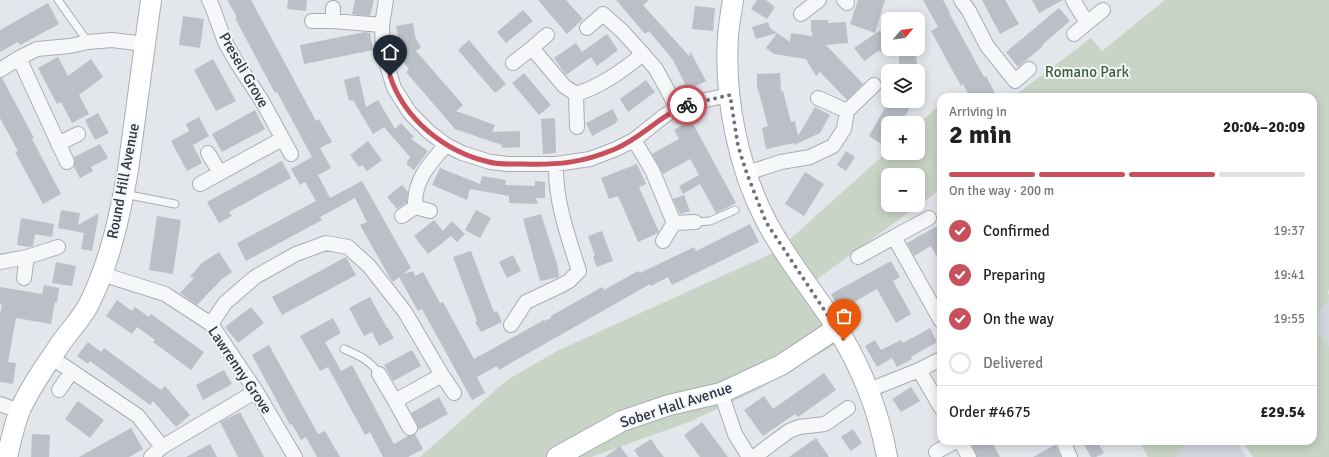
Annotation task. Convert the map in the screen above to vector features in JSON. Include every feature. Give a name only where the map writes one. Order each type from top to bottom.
[{"type":"street","name":"Round Hill Avenue","points":[[8,457],[20,411],[35,380],[89,305],[110,252],[124,194],[151,0]]},
{"type":"street","name":"Preseli Grove","points":[[208,0],[212,6],[225,42],[262,101],[291,154]]},
{"type":"street","points":[[386,0],[382,25],[383,52],[394,88],[410,113],[428,131],[446,145],[462,153],[490,162],[508,164],[556,164],[590,159],[634,140],[664,116],[678,108],[692,103],[730,95]]},
{"type":"street","points":[[733,0],[728,36],[730,95],[738,146],[747,174],[766,222],[837,328],[869,390],[884,437],[887,457]]},
{"type":"street","points":[[801,14],[819,0]]},
{"type":"street","points":[[960,0],[969,11],[987,46],[1015,81],[1029,69]]},
{"type":"street","points":[[1073,0],[1087,24]]},
{"type":"street","points":[[1074,34],[1103,10]]},
{"type":"street","points":[[312,21],[333,14],[382,25]]},
{"type":"street","points":[[587,28],[603,14],[622,31],[656,69],[678,108]]},
{"type":"street","points":[[513,63],[547,35]]},
{"type":"street","points":[[0,70],[37,49],[112,40],[145,44]]},
{"type":"street","points":[[532,48],[564,86],[576,94]]},
{"type":"street","points":[[576,94],[611,78],[643,54]]},
{"type":"street","points":[[19,58],[67,162]]},
{"type":"street","points":[[747,174],[781,162],[810,157],[833,146],[844,129],[847,111],[874,85]]},
{"type":"street","points":[[576,94],[577,127]]},
{"type":"street","points":[[818,98],[847,111]]},
{"type":"street","points":[[58,144],[78,134]]},
{"type":"street","points":[[200,184],[282,139]]},
{"type":"street","points":[[634,140],[652,170],[674,223]]},
{"type":"street","points":[[415,207],[414,196],[419,179],[446,145]]},
{"type":"street","points":[[208,153],[220,173]]},
{"type":"street","points":[[510,325],[526,302],[569,281],[579,271],[560,204],[556,179],[556,164]]},
{"type":"street","points":[[402,216],[415,207],[430,211]]},
{"type":"street","points":[[858,257],[929,218]]},
{"type":"street","points":[[674,223],[695,222]]},
{"type":"street","points":[[663,241],[674,223]]},
{"type":"street","points":[[894,237],[937,314]]},
{"type":"street","points":[[211,324],[225,303],[256,277],[296,254],[326,243],[348,247],[369,266],[404,312],[454,393]]},
{"type":"street","points":[[0,262],[27,257],[58,247]]},
{"type":"street","points":[[24,278],[27,257]]},
{"type":"street","name":"Lawrenny Grove","points":[[102,274],[165,294],[211,324],[256,392],[294,457]]},
{"type":"street","name":"Sober Hall Avenue","points":[[557,457],[622,421],[669,405],[721,393],[781,365],[837,328]]},
{"type":"street","points":[[869,390],[919,370],[937,361]]},
{"type":"street","points":[[59,390],[66,368],[138,416],[162,447]]},
{"type":"street","points":[[919,370],[937,401]]},
{"type":"street","points":[[379,374],[410,428]]},
{"type":"street","points":[[395,401],[442,375]]},
{"type":"street","points":[[151,457],[162,447],[256,392]]},
{"type":"street","points":[[721,393],[735,434],[749,457]]},
{"type":"street","points":[[0,404],[20,411]]},
{"type":"street","points":[[754,457],[789,431],[798,427],[828,429],[848,408]]},
{"type":"street","points":[[936,452],[949,445]]},
{"type":"street","points":[[962,445],[969,457]]},
{"type":"street","points":[[1065,445],[1070,457]]},
{"type":"lane","points":[[58,0],[88,42]]},
{"type":"lane","points":[[124,194],[175,204]]},
{"type":"lane","points":[[695,222],[710,220],[735,210]]},
{"type":"lane","points":[[344,349],[362,357],[373,366],[379,374]]},
{"type":"shaded area","points":[[1329,300],[1329,346],[1317,332],[1317,313]]},
{"type":"shaded area","points":[[1184,445],[1238,445],[1246,457],[1173,457]]},
{"type":"green space","name":"Romano Park","points":[[1165,0],[1329,0],[1329,290],[1327,292],[1329,295],[1329,300],[1317,313],[1317,93],[1018,93],[1091,38],[1102,51]]},
{"type":"green space","points":[[937,107],[937,192],[925,201],[925,168],[881,168],[881,212],[909,212],[817,279],[850,336],[759,389],[689,422],[591,457],[420,457],[507,380],[559,350],[777,251],[881,157],[881,160],[925,160],[925,118]]},
{"type":"green space","points":[[1317,332],[1329,346],[1329,457],[1253,457],[1245,445],[1317,445]]},
{"type":"green space","points":[[1141,445],[1186,445],[1175,457],[1148,457]]},
{"type":"building","points":[[227,0],[251,0],[316,121],[319,119],[332,142],[320,148],[331,168],[318,175],[330,198],[362,181],[411,268],[403,274],[413,271],[415,276],[423,272],[440,303],[443,302],[474,359],[544,320],[551,318],[551,316],[602,287],[604,290],[638,271],[640,273],[694,247],[696,251],[750,224],[759,242],[672,285],[668,277],[651,286],[650,284],[499,370],[497,366],[477,377],[485,393],[472,400],[422,309],[418,311],[399,277],[393,282],[390,278],[360,225],[367,222],[355,198],[320,217],[322,220],[246,261],[237,243],[316,201],[305,182],[300,185],[291,169],[312,157],[277,92],[275,93]]},
{"type":"building","points":[[288,0],[307,0],[306,11],[287,9]]},
{"type":"building","points":[[355,0],[374,0],[370,16],[352,14]]},
{"type":"building","points":[[538,0],[566,0],[583,19],[567,34]]},
{"type":"building","points":[[616,0],[649,0],[643,5],[690,57],[690,51],[706,81],[688,90],[673,60],[649,31],[645,34]]},
{"type":"building","points":[[757,0],[766,0],[775,7],[767,19],[751,9]]},
{"type":"building","points":[[858,0],[885,0],[875,33],[850,24]]},
{"type":"building","points":[[923,0],[943,0],[984,77],[986,76],[995,93],[968,93],[963,84],[961,86],[931,31],[938,27]]},
{"type":"building","points":[[982,0],[1005,0],[1019,24],[1000,34]]},
{"type":"building","points":[[1032,0],[1063,0],[1039,13]]},
{"type":"building","points":[[48,3],[59,24],[20,45],[18,42],[0,52],[0,30]]},
{"type":"building","points":[[695,6],[715,8],[713,31],[692,29]]},
{"type":"building","points":[[1059,8],[1070,21],[1018,67],[1006,52]]},
{"type":"building","points":[[523,10],[533,21],[506,43],[497,32]]},
{"type":"building","points":[[183,16],[204,19],[200,48],[179,45]]},
{"type":"building","points":[[811,20],[828,20],[828,23],[846,22],[848,43],[826,45],[863,84],[847,100],[820,72],[816,76],[806,59],[774,54],[766,48],[777,33],[790,42],[791,33],[811,36],[813,34],[811,31]]},
{"type":"building","points":[[768,22],[770,28],[777,33],[756,39],[752,27]]},
{"type":"building","points":[[413,23],[415,37],[421,47],[416,51],[463,105],[456,111],[495,125],[492,132],[520,131],[520,147],[502,148],[502,145],[455,129],[406,72],[409,69],[395,52],[400,47],[396,26]]},
{"type":"building","points":[[879,31],[881,31],[881,52],[878,51],[864,61],[854,48]]},
{"type":"building","points":[[365,32],[370,33],[373,50],[304,64],[300,45]]},
{"type":"building","points":[[607,34],[618,50],[597,66],[591,57],[566,75],[554,58],[576,43],[582,52]]},
{"type":"building","points":[[469,40],[506,84],[495,93],[458,50]]},
{"type":"building","points":[[899,56],[916,56],[917,64],[899,64]]},
{"type":"building","points":[[58,57],[68,76],[91,59],[103,77],[79,95],[89,114],[72,123],[61,102],[57,104],[38,68]]},
{"type":"building","points":[[213,59],[236,101],[216,111],[194,70]]},
{"type":"building","points":[[524,73],[551,105],[539,115],[512,83]]},
{"type":"building","points":[[780,73],[781,91],[783,91],[791,122],[795,121],[798,136],[815,107],[830,115],[820,133],[794,145],[794,143],[766,149],[762,128],[768,126],[757,89],[757,74]]},
{"type":"building","points":[[359,76],[366,107],[378,100],[395,129],[401,123],[414,137],[411,139],[428,151],[414,170],[407,165],[410,157],[384,127],[373,134],[353,100],[349,101],[344,80]]},
{"type":"building","points":[[0,78],[2,78],[34,138],[32,139],[61,194],[43,204],[15,152],[18,151],[0,118]]},
{"type":"building","points":[[646,80],[655,92],[628,112],[620,99]]},
{"type":"building","points":[[885,108],[910,108],[905,116],[881,116],[881,144],[869,136]]},
{"type":"building","points":[[613,109],[618,120],[616,123],[592,136],[586,123]]},
{"type":"building","points":[[255,110],[265,129],[222,152],[212,134]]},
{"type":"building","points":[[98,113],[109,133],[95,140],[85,120]]},
{"type":"building","points":[[199,117],[209,136],[193,145],[202,163],[187,171],[171,141],[189,131],[186,124]]},
{"type":"building","points":[[555,118],[556,153],[543,154],[541,119]]},
{"type":"building","points":[[691,120],[736,203],[716,213],[700,184],[683,194],[679,186],[699,175],[690,159],[663,174],[652,154],[679,139],[674,130]]},
{"type":"building","points":[[368,141],[382,160],[367,171],[362,165],[359,167],[350,155]]},
{"type":"building","points":[[100,144],[108,158],[91,167],[93,171],[80,178],[74,167],[74,157]]},
{"type":"building","points":[[846,151],[855,157],[846,171],[837,165]]},
{"type":"building","points":[[282,161],[291,178],[229,212],[232,216],[219,223],[207,202]]},
{"type":"building","points":[[637,164],[646,184],[639,187],[659,232],[638,242],[618,196],[609,199],[601,178]]},
{"type":"building","points":[[440,168],[480,184],[482,176],[506,180],[505,185],[535,186],[535,181],[545,182],[545,198],[536,198],[538,204],[509,203],[509,196],[470,189],[467,200],[432,185]]},
{"type":"building","points":[[805,172],[824,184],[804,216],[785,204]]},
{"type":"building","points":[[402,185],[408,192],[407,202],[397,209],[387,197]]},
{"type":"building","points":[[684,195],[690,211],[680,214],[673,199]]},
{"type":"building","points":[[61,210],[80,213],[78,225],[99,213],[92,251],[81,249],[84,233],[58,228]]},
{"type":"building","points":[[476,210],[491,218],[480,238],[465,230]]},
{"type":"building","points":[[541,214],[558,267],[559,277],[540,281],[523,219]]},
{"type":"building","points":[[157,216],[181,220],[173,274],[149,270]]},
{"type":"building","points":[[21,218],[54,224],[52,237],[35,234],[33,246],[29,247],[17,245]]},
{"type":"building","points":[[434,220],[443,231],[452,221],[465,234],[457,242],[451,236],[428,254],[414,236]]},
{"type":"building","points":[[937,226],[937,257],[931,246],[914,256],[907,243]]},
{"type":"building","points":[[602,231],[613,261],[597,267],[588,236]]},
{"type":"building","points":[[471,251],[494,312],[497,311],[502,322],[481,332],[475,322],[477,321],[453,257]]},
{"type":"building","points":[[219,252],[232,272],[222,279],[197,305],[180,293],[194,278],[190,277],[202,263]]},
{"type":"building","points":[[513,255],[521,271],[507,278],[499,262]]},
{"type":"building","points":[[346,257],[356,275],[282,315],[272,297]]},
{"type":"building","points":[[891,261],[900,277],[893,281],[911,314],[896,323],[877,289],[840,310],[831,294]]},
{"type":"building","points":[[56,262],[76,266],[72,286],[52,283]]},
{"type":"building","points":[[44,285],[59,288],[57,303],[55,302],[51,324],[16,318],[8,362],[16,363],[13,384],[0,382],[0,315],[2,305],[0,304],[0,287],[42,294]]},
{"type":"building","points":[[370,297],[394,338],[379,346],[372,332],[364,336],[349,308]]},
{"type":"building","points":[[117,300],[132,311],[135,307],[149,317],[151,314],[204,352],[191,370],[153,342],[155,340],[137,327],[132,334],[106,316]]},
{"type":"building","points":[[251,307],[264,323],[238,343],[225,327]]},
{"type":"building","points":[[333,318],[341,333],[325,342],[341,371],[352,365],[394,444],[408,436],[415,434],[423,449],[408,457],[383,457],[370,432],[365,435],[328,367],[320,371],[300,336]]},
{"type":"building","points":[[930,328],[937,342],[897,367],[892,358],[877,367],[865,346],[875,340],[881,350],[901,340],[903,343]]},
{"type":"building","points":[[88,342],[101,352],[104,348],[161,390],[165,386],[190,415],[176,427],[153,401],[150,405],[90,361],[88,364],[77,356]]},
{"type":"building","points":[[269,345],[318,434],[325,431],[340,457],[317,457],[306,437],[301,440],[292,424],[290,425],[252,355]]},
{"type":"building","points":[[412,350],[421,366],[393,381],[384,365]]},
{"type":"building","points":[[224,370],[232,384],[203,400],[196,385]]},
{"type":"building","points":[[824,373],[836,390],[798,417],[795,414],[763,436],[744,410],[764,396],[773,409]]},
{"type":"building","points":[[911,387],[920,401],[901,412],[892,399]]},
{"type":"building","points":[[439,397],[448,414],[419,430],[411,413]]},
{"type":"building","points":[[78,401],[104,420],[90,438],[65,419]]},
{"type":"building","points":[[240,412],[264,457],[238,457],[220,422]]},
{"type":"building","points":[[702,422],[728,457],[700,457],[684,435]]},
{"type":"building","points":[[131,428],[143,449],[129,457],[79,457]]},
{"type":"building","points":[[853,429],[862,443],[851,451],[841,437]]},
{"type":"building","points":[[32,434],[50,435],[49,457],[31,457]]},
{"type":"building","points":[[816,438],[829,457],[789,457]]},
{"type":"building","points":[[651,439],[664,457],[639,457],[634,450]]},
{"type":"building","points":[[210,444],[217,457],[186,457]]},
{"type":"building","points":[[972,445],[993,445],[1000,457],[977,457]]},
{"type":"building","points":[[1055,445],[1061,457],[1033,457]]},
{"type":"building","points":[[1084,445],[1099,445],[1104,453],[1096,457],[1091,457]]},
{"type":"building","points":[[620,446],[628,457],[605,457]]},
{"type":"way so far","points":[[687,105],[730,95],[738,146],[747,174],[766,222],[844,340]]},
{"type":"route","points":[[390,76],[394,88],[410,113],[428,131],[446,145],[462,153],[490,162],[508,164],[556,164],[590,159],[634,140],[664,116],[687,105]]}]
